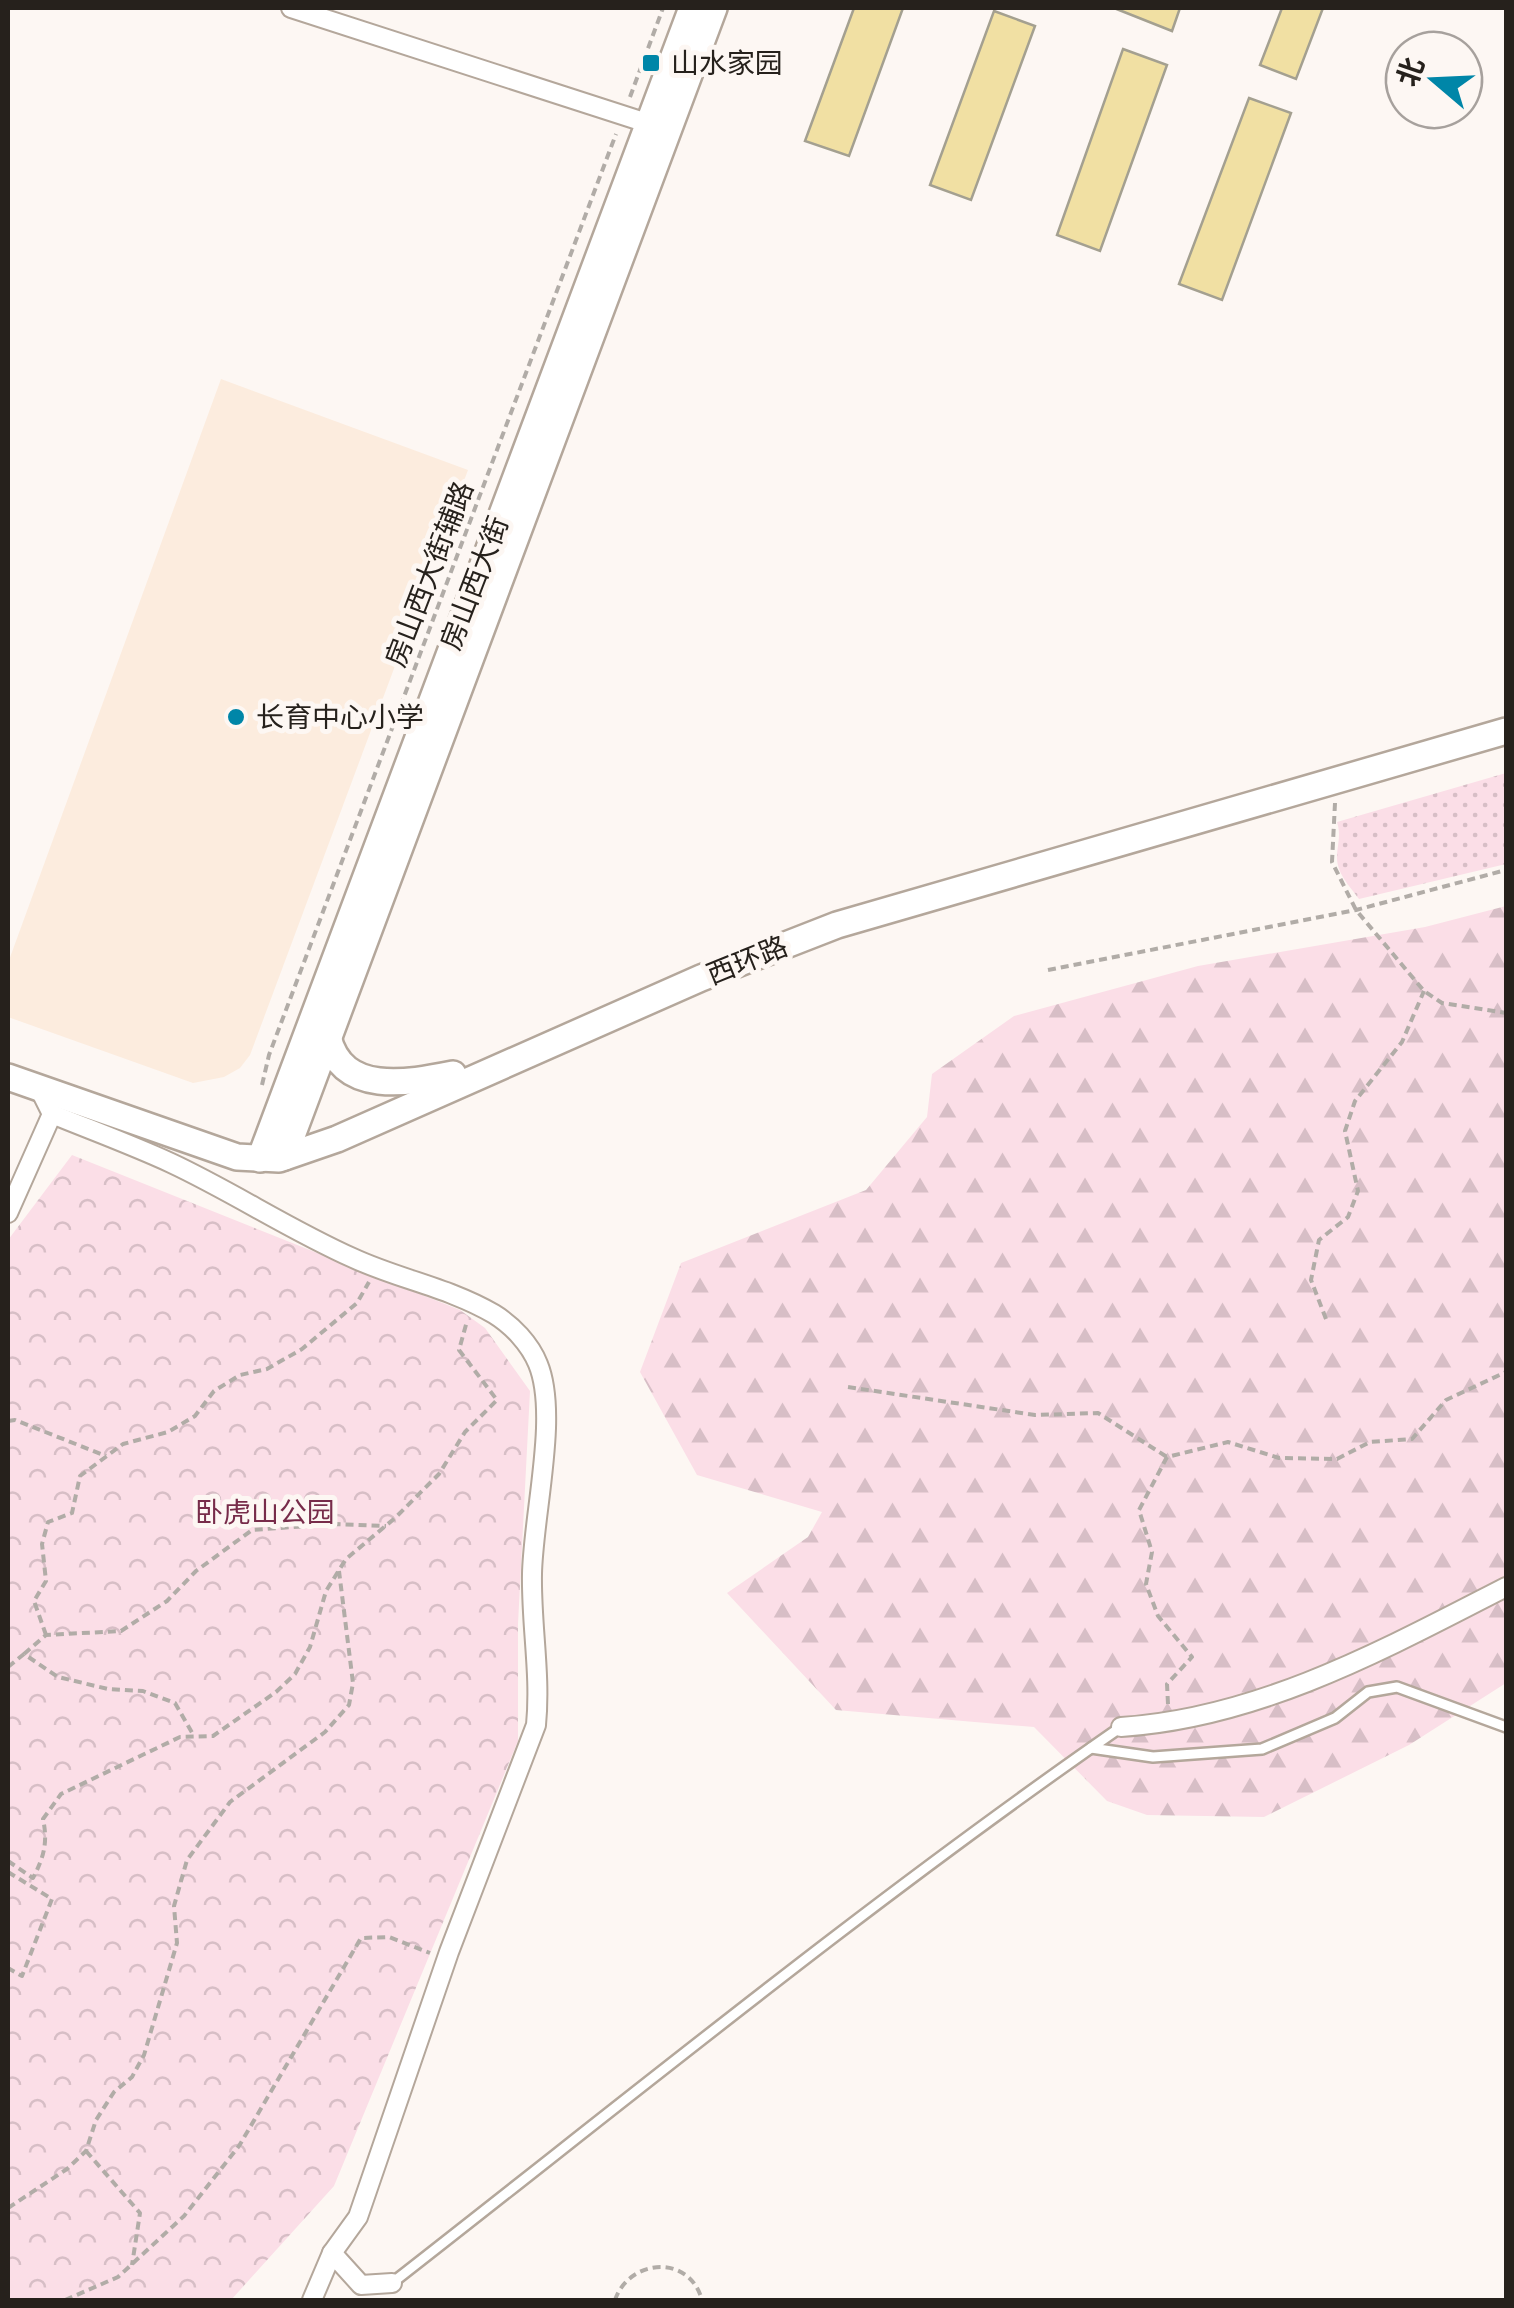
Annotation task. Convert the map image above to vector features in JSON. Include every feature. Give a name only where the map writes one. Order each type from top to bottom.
[{"type":"main road","name":"房山西大街","points":[[275,1151],[635,119],[692,8]]},
{"type":"main road","name":"房山西大街","points":[[275,1151],[328,1036],[714,8]]},
{"type":"main road","name":"西环路","points":[[275,1151],[750,944],[840,912],[1506,718]]},
{"type":"main road","name":"西环路","points":[[275,1151],[337,1140],[772,948],[918,900],[1506,732]]},
{"type":"main road","points":[[328,1036],[340,1064],[352,1074],[370,1080],[401,1083],[453,1074]]},
{"type":"main road","points":[[8,1064],[275,1151]]},
{"type":"main road","points":[[8,1078],[237,1156],[275,1151]]},
{"type":"street","points":[[291,8],[635,119]]},
{"type":"street","points":[[39,1088],[52,1114],[172,1164],[354,1259],[497,1315],[518,1332],[537,1360],[547,1390],[545,1441],[533,1532],[532,1581],[540,1686],[536,1726],[447,1959],[358,2217],[332,2253],[312,2300]]},
{"type":"street","points":[[8,1213],[52,1114]]},
{"type":"street","points":[[1122,1727],[1168,1724],[1269,1699],[1440,1621],[1506,1586]]},
{"type":"street","points":[[332,2253],[361,2285],[392,2283]]},
{"type":"lane","points":[[1091,1748],[1153,1757],[1262,1749],[1335,1718],[1368,1692],[1397,1686],[1506,1726]]},
{"type":"lane","points":[[392,2283],[761,1994],[1122,1727]]},
{"type":"path","name":"房山西大街辅路","points":[[259,1096],[276,1036],[635,119],[663,8]]},
{"type":"path","points":[[1339,779],[1332,820],[1332,862],[1356,910],[1424,990],[1442,1003],[1506,1013]]},
{"type":"path","points":[[1048,970],[1356,910],[1506,870]]},
{"type":"path","points":[[1326,1318],[1311,1280],[1319,1240],[1348,1218],[1358,1191],[1344,1131],[1355,1101],[1402,1042],[1424,990]]},
{"type":"path","points":[[46,1635],[34,1600],[46,1580],[42,1544],[48,1522],[72,1513],[80,1476],[123,1444],[168,1432],[195,1416],[214,1391],[240,1375],[268,1369],[302,1349],[357,1304],[378,1268]]},
{"type":"path","points":[[29,1885],[48,1840],[43,1819],[62,1794],[180,1737],[213,1736],[295,1674],[310,1647],[326,1591],[346,1560],[439,1474],[465,1432],[496,1400],[460,1350],[472,1302]]},
{"type":"path","points":[[848,1387],[1035,1415],[1098,1412],[1167,1457],[1228,1442],[1279,1458],[1337,1460],[1370,1442],[1412,1439],[1446,1400],[1506,1372]]},
{"type":"path","points":[[8,1421],[15,1420],[106,1456]]},
{"type":"path","points":[[1167,1457],[1139,1510],[1152,1552],[1146,1584],[1158,1616],[1192,1657],[1167,1684],[1168,1724]]},
{"type":"path","points":[[8,1667],[46,1635],[121,1631],[168,1601],[196,1571],[252,1530],[336,1524],[386,1526]]},
{"type":"path","points":[[8,2208],[67,2169],[86,2151],[96,2120],[144,2055],[177,1943],[174,1906],[187,1860],[230,1802],[325,1732],[349,1706],[353,1683],[339,1571]]},
{"type":"path","points":[[24,1654],[58,1677],[108,1689],[143,1690],[174,1703],[194,1736]]},
{"type":"path","points":[[8,1861],[33,1878]]},
{"type":"path","points":[[8,1872],[52,1899],[22,1976],[8,1968]]},
{"type":"path","points":[[65,2300],[118,2277],[184,2216],[239,2146],[361,1938],[389,1937],[447,1959]]},
{"type":"path","points":[[86,2151],[140,2213],[132,2264]]},
{"type":"path","points":[[615,2300],[620,2287],[648,2269],[672,2266],[686,2273],[702,2300]]},
{"type":"shaded area","name":"长育中心小学","points":[[221,379],[468,470],[250,1055],[240,1068],[224,1077],[193,1083],[8,1017],[8,963]]},
{"type":"green space","points":[[1506,773],[1506,864],[1359,899],[1339,868],[1337,822]]},
{"type":"green space","points":[[1506,906],[1506,1683],[1409,1745],[1264,1817],[1147,1815],[1107,1801],[1034,1727],[836,1710],[727,1593],[808,1537],[822,1512],[697,1475],[640,1372],[681,1263],[866,1190],[927,1117],[932,1074],[1014,1016],[1198,966],[1425,927]]},
{"type":"green space","name":"卧虎山公园","points":[[72,1155],[460,1310],[485,1328],[530,1391],[518,1624],[518,1741],[334,2186],[231,2300],[8,2300],[8,1240]]},
{"type":"building","points":[[854,8],[903,8],[849,156],[805,141]]},
{"type":"building","points":[[1114,8],[1180,8],[1172,31]]},
{"type":"building","points":[[1282,8],[1323,8],[1296,79],[1260,65]]},
{"type":"building","points":[[994,11],[1035,26],[971,200],[930,185]]},
{"type":"building","points":[[1123,49],[1167,65],[1100,251],[1057,235]]},
{"type":"building","points":[[1249,98],[1291,113],[1222,300],[1179,284]]},
{"type":"place","name":"山水家园","points":[[651,63]]},
{"type":"place","name":"长育中心小学","points":[[236,717]]}]
